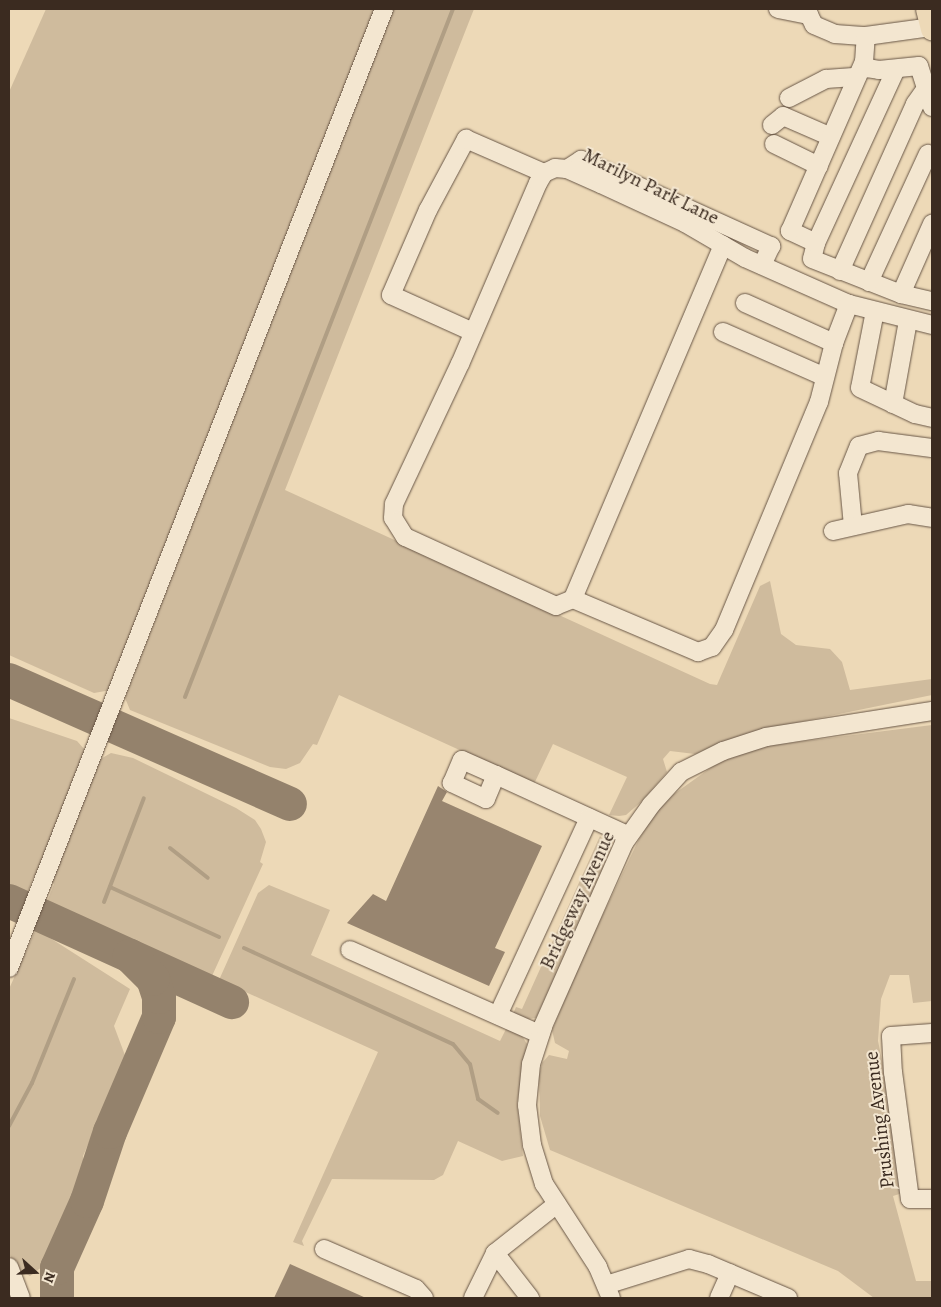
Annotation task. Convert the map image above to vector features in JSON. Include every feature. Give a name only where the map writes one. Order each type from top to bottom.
[{"type":"main road","points":[[927,9],[932,28]]},
{"type":"street","points":[[9,968],[384,9]]},
{"type":"street","points":[[778,9],[808,15],[814,26],[822,30],[866,36],[932,28]]},
{"type":"street","points":[[816,243],[790,231],[861,69],[866,36]]},
{"type":"street","points":[[789,98],[826,79],[861,69],[896,69],[919,66],[932,107]]},
{"type":"street","points":[[896,69],[816,243],[812,259],[900,294],[932,301]]},
{"type":"street","points":[[840,271],[915,104],[927,87]]},
{"type":"street","points":[[772,125],[783,116],[831,137]]},
{"type":"street","points":[[473,332],[391,296],[428,210],[466,139],[544,173],[460,364],[394,504],[392,518],[405,538],[556,606],[573,599],[723,245]]},
{"type":"street","points":[[774,144],[819,166]]},
{"type":"street","points":[[869,282],[930,149]]},
{"type":"street","points":[[930,149],[926,164],[932,173]]},
{"type":"street","points":[[567,169],[581,160],[771,246],[762,265]]},
{"type":"street","name":"Marilyn Park Lane","points":[[544,173],[555,168],[567,169],[685,223],[762,265],[849,304],[908,321],[932,325]]},
{"type":"street","points":[[900,294],[932,224]]},
{"type":"street","points":[[745,303],[834,343]]},
{"type":"street","points":[[573,599],[698,652],[712,647],[724,630],[818,402],[834,343],[849,304]]},
{"type":"street","points":[[875,311],[858,383],[863,392],[932,418]]},
{"type":"street","points":[[892,404],[908,321]]},
{"type":"street","points":[[723,332],[825,377]]},
{"type":"street","points":[[853,526],[848,474],[859,446],[878,442],[932,448]]},
{"type":"street","points":[[833,531],[908,514],[932,518]]},
{"type":"street","name":"Bridgeway Avenue","points":[[608,1292],[598,1267],[544,1184],[532,1145],[527,1105],[531,1064],[540,1034],[629,836],[651,805],[681,772],[723,751],[766,737],[932,711]]},
{"type":"street","points":[[496,775],[629,836]]},
{"type":"street","points":[[498,1015],[589,818]]},
{"type":"street","points":[[350,950],[540,1034]]},
{"type":"street","name":"Prushing Avenue","points":[[932,1033],[891,1036],[893,1072],[910,1199],[932,1199]]},
{"type":"street","points":[[473,1298],[495,1253],[558,1204]]},
{"type":"street","points":[[324,1249],[416,1289],[424,1298]]},
{"type":"street","points":[[495,1253],[530,1298]]},
{"type":"street","points":[[608,1292],[689,1259],[730,1273],[788,1298]]},
{"type":"street","points":[[9,1267],[21,1298]]},
{"type":"street","points":[[719,1298],[730,1273]]},
{"type":"shaded area","points":[[46,9],[378,9],[111,690],[94,693],[9,655],[9,92]]},
{"type":"shaded area","points":[[393,9],[474,9],[285,490],[710,684],[717,685],[760,586],[770,581],[781,634],[796,645],[830,649],[842,662],[850,690],[932,679],[932,695],[766,729],[695,754],[670,751],[663,759],[667,772],[641,802],[626,815],[619,816],[609,815],[627,777],[553,744],[534,784],[339,695],[317,745],[313,744],[300,763],[286,769],[270,767],[130,710],[125,698]]},
{"type":"shaded area","points":[[9,718],[77,741],[85,750],[37,877],[34,876],[27,894],[9,887]]},
{"type":"shaded area","points":[[932,725],[932,1001],[913,1003],[909,975],[890,975],[881,999],[878,1041],[909,1191],[893,1196],[916,1281],[932,1281],[932,1298],[874,1298],[838,1271],[550,1150],[540,1116],[539,1076],[542,1063],[549,1055],[567,1059],[569,1051],[555,1043],[552,1030],[586,950],[639,839],[656,812],[674,794],[716,764],[759,747]]},
{"type":"shaded area","points":[[111,753],[133,758],[236,808],[255,820],[261,829],[266,842],[260,862],[263,864],[212,976],[46,904],[54,884],[50,881],[97,761]]},
{"type":"shaded area","points":[[600,836],[611,848],[610,856],[536,1018],[528,1019],[513,1014],[516,1007],[522,1009]]},
{"type":"shaded area","points":[[269,885],[330,910],[311,955],[500,1041],[507,1027],[522,1036],[527,1044],[517,1103],[523,1156],[502,1161],[458,1141],[443,1175],[434,1180],[332,1179],[302,1241],[304,1246],[293,1242],[378,1052],[219,980],[258,893]]},
{"type":"shaded area","points":[[36,929],[130,989],[114,1026],[126,1058],[83,1156],[83,1176],[43,1266],[30,1276],[19,1270],[9,1254],[9,989]]},
{"type":"building","points":[[438,786],[447,792],[442,801],[542,846],[495,948],[505,952],[489,986],[347,923],[373,894],[386,901]]},
{"type":"building","points":[[290,1264],[366,1298],[274,1298]]},
{"type":"waterway","points":[[185,697],[453,9]]},
{"type":"waterway","points":[[104,902],[144,798]]},
{"type":"waterway","points":[[170,848],[208,878]]},
{"type":"waterway","points":[[110,887],[219,937]]},
{"type":"waterway","points":[[244,948],[453,1044],[470,1064],[478,1099],[498,1113]]},
{"type":"waterway","points":[[9,1126],[32,1083],[74,979]]},
{"type":"taxiway","points":[[9,680],[290,804]]},
{"type":"taxiway","points":[[9,901],[232,1002]]},
{"type":"taxiway","points":[[57,1298],[57,1268],[87,1201],[110,1132],[159,1017],[159,997],[153,979],[130,956]]}]
